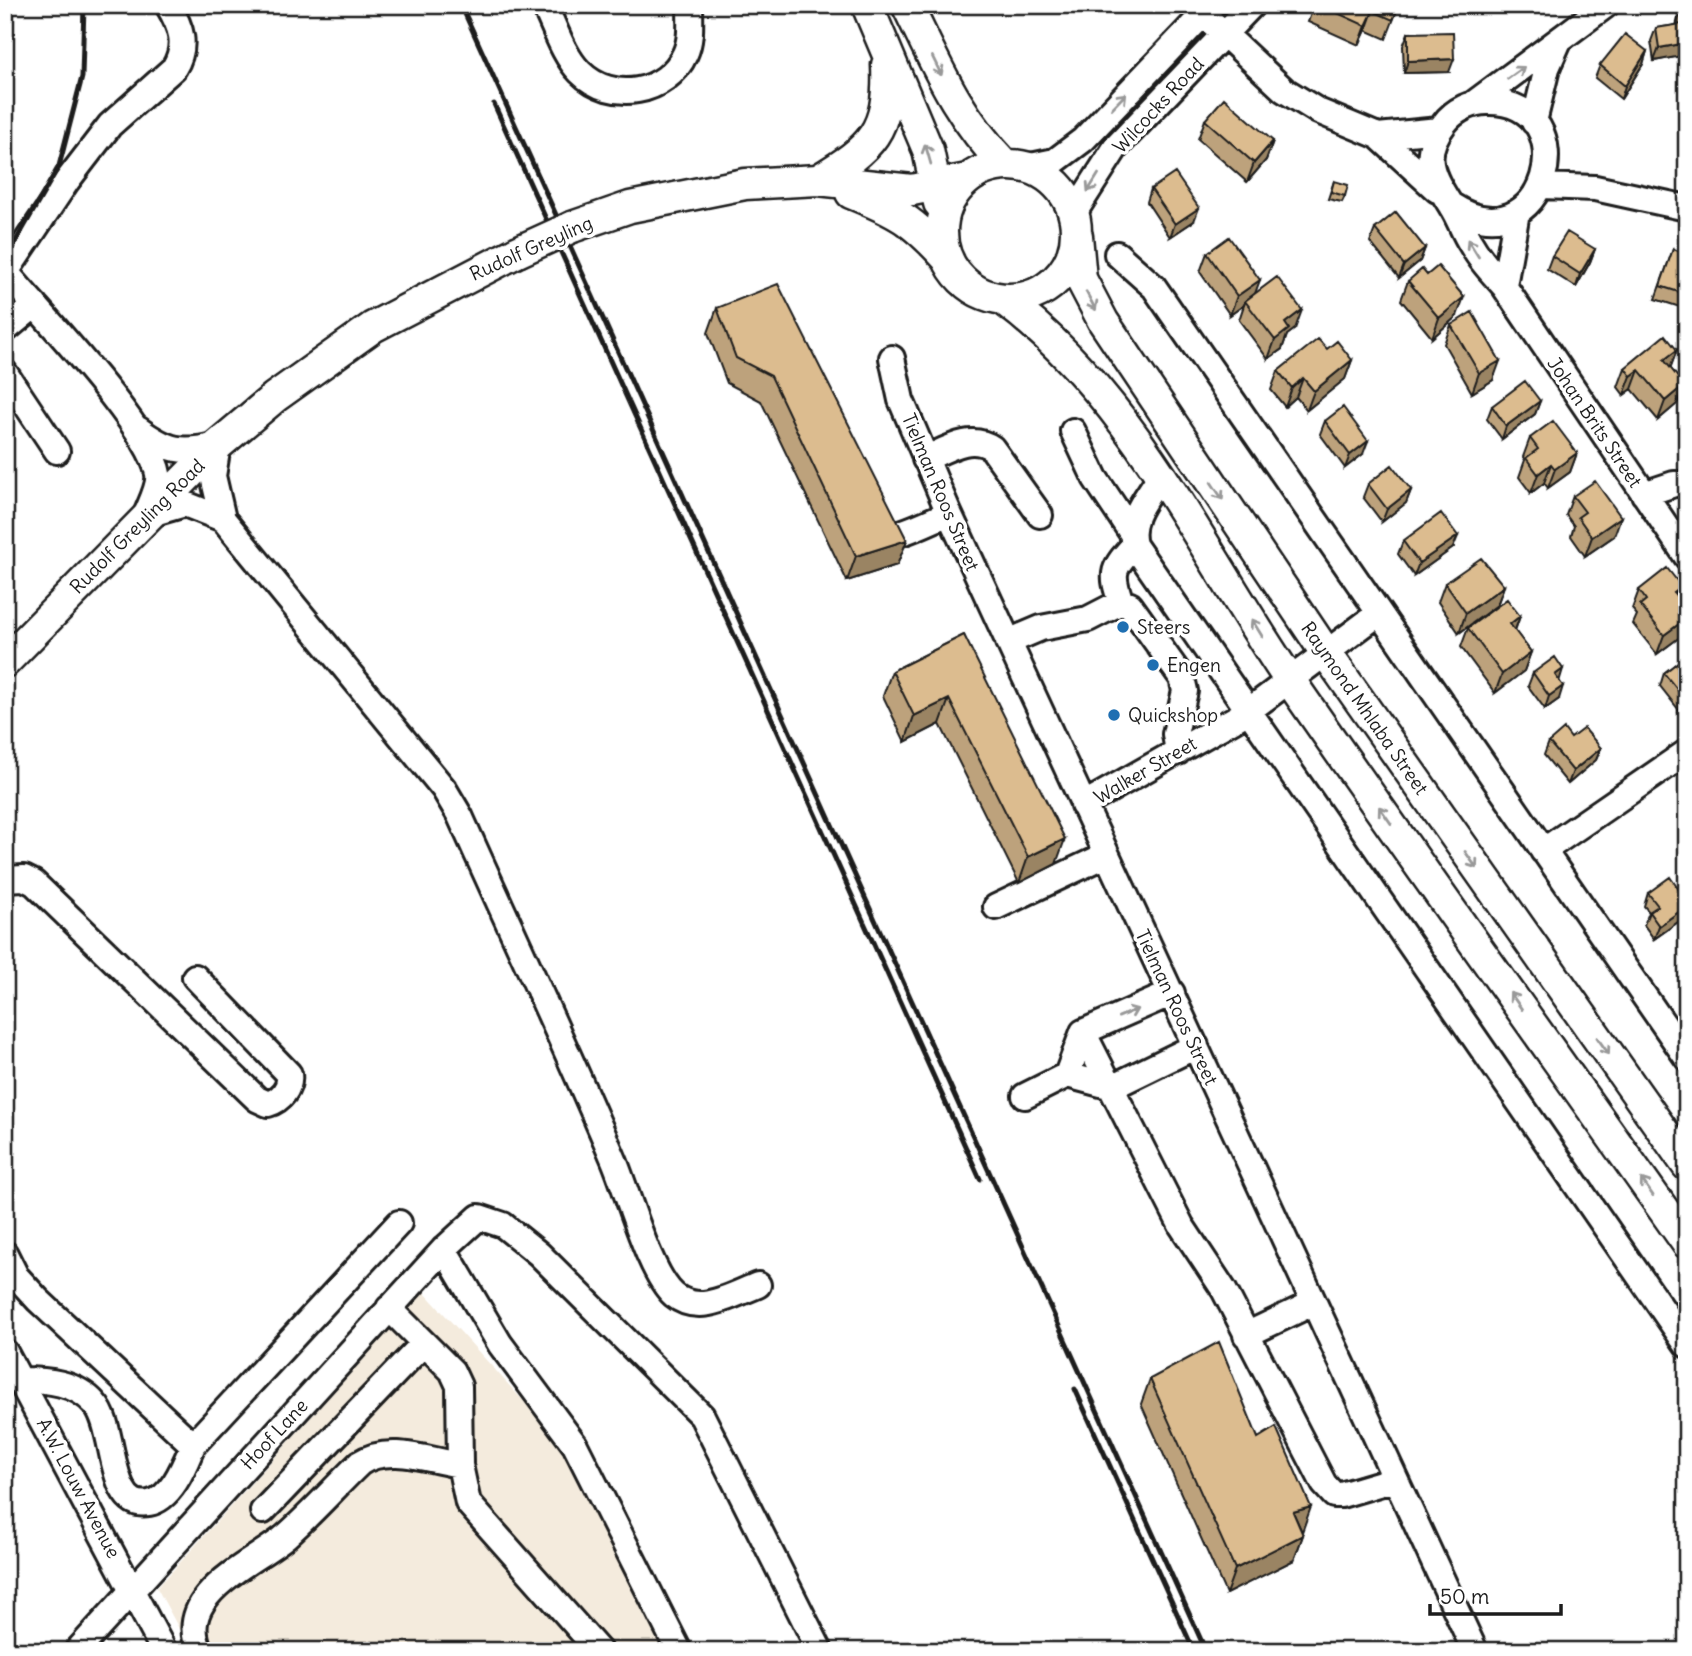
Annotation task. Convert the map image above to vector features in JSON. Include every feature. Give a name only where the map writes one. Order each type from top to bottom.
[{"type":"main road","points":[[867,5],[928,150],[943,220],[942,239],[946,257],[969,287],[985,296],[1003,300],[1025,298],[1045,290],[1061,276],[1072,257],[1075,224]]},
{"type":"main road","name":"Raymond Mhlaba Street","points":[[907,5],[958,110],[974,132],[1016,166],[1047,176],[1064,192],[1075,224],[1081,279],[1090,300],[1326,653],[1687,1165]]},
{"type":"main road","points":[[818,180],[870,145],[881,128],[887,109],[886,48]]},
{"type":"main road","points":[[943,220],[954,194],[968,179],[986,169],[1016,166]]},
{"type":"main road","name":"Rudolf Greyling","points":[[275,397],[373,327],[517,252],[572,227],[630,206],[690,192],[745,184],[818,180],[912,190],[968,179]]},
{"type":"main road","name":"Rudolf Greyling","points":[[818,180],[885,206],[915,224],[946,257]]},
{"type":"main road","points":[[1003,300],[1061,349],[1094,387],[1160,476],[1289,680],[1687,1243]]},
{"type":"main road","name":"Rudolf Greyling Road","points":[[5,662],[146,515],[218,445],[275,397]]},
{"type":"street","points":[[146,515],[159,478],[155,461],[138,429],[6,272],[67,181],[110,125],[174,68],[181,56],[182,33],[168,5]]},
{"type":"street","points":[[544,5],[570,61],[582,75],[616,91],[643,89],[666,79],[678,68],[687,51],[690,5]]},
{"type":"street","name":"Wilcocks Road","points":[[1075,224],[1116,147],[1252,5]]},
{"type":"street","points":[[1445,199],[1430,162],[1439,131],[1448,118],[1474,104],[1606,5]]},
{"type":"street","points":[[1207,10],[1224,35],[1284,90],[1318,111],[1378,136],[1445,199],[1476,218],[1504,217],[1517,212],[1532,201],[1542,186],[1548,157],[1546,144],[1534,122],[1506,104],[1474,104]]},
{"type":"street","name":"Wilcocks Road","points":[[1016,166],[1055,160],[1083,140],[1207,10]]},
{"type":"street","points":[[1534,122],[1547,68],[1558,43]]},
{"type":"street","points":[[1378,136],[1439,131]]},
{"type":"street","points":[[1548,157],[1595,188]]},
{"type":"street","points":[[1542,186],[1595,188],[1687,208]]},
{"type":"street","name":"Johan Brits Street","points":[[1445,199],[1480,259],[1504,286],[1687,557]]},
{"type":"street","points":[[1504,286],[1517,212]]},
{"type":"street","points":[[1117,254],[1154,287],[1687,1058]]},
{"type":"street","points":[[5,330],[35,305]]},
{"type":"street","name":"Tielman Roos Street","points":[[892,358],[901,400],[1007,642],[1475,1651]]},
{"type":"street","points":[[5,373],[57,450]]},
{"type":"street","points":[[138,429],[161,446],[180,450],[190,452],[218,445],[213,476],[223,519],[444,789],[615,1161],[652,1259],[672,1294],[696,1306],[712,1303],[758,1285]]},
{"type":"street","points":[[1073,431],[1095,478],[1247,712],[1687,1345]]},
{"type":"street","points":[[925,459],[964,442],[985,443],[992,448],[1040,515]]},
{"type":"street","points":[[1160,476],[1133,520],[1133,539],[1118,562],[1114,581],[1122,602],[1136,611],[1182,678],[1185,691],[1176,722],[1178,752]]},
{"type":"street","points":[[1644,494],[1674,484],[1687,484]]},
{"type":"street","points":[[146,515],[185,504],[223,519]]},
{"type":"street","points":[[854,521],[867,535],[878,539],[949,513]]},
{"type":"street","points":[[1007,642],[1041,628],[1088,619],[1122,602]]},
{"type":"street","name":"Walker Street","points":[[1083,806],[1247,712],[1378,614]]},
{"type":"street","points":[[1169,659],[1198,639]]},
{"type":"street","points":[[1543,851],[1687,752]]},
{"type":"street","points":[[996,907],[1106,855]]},
{"type":"street","points":[[5,879],[24,878],[34,883],[257,1099],[268,1104],[275,1102],[288,1089],[289,1074],[195,977]]},
{"type":"street","points":[[1067,1075],[1083,1032],[1172,993]]},
{"type":"street","points":[[1083,1032],[1181,1225],[1207,1261],[1329,1490],[1341,1496],[1395,1479]]},
{"type":"street","points":[[1025,1096],[1067,1075],[1112,1087],[1196,1046]]},
{"type":"street","name":"Hoof Lane","points":[[77,1651],[389,1308],[473,1220],[480,1217],[495,1220],[539,1254],[702,1416],[820,1651]]},
{"type":"street","points":[[20,1380],[51,1380],[76,1390],[96,1404],[106,1422],[120,1488],[127,1499],[140,1505],[154,1502],[181,1473],[193,1445],[399,1223]]},
{"type":"street","points":[[444,1249],[500,1344],[575,1445],[679,1651]]},
{"type":"street","points":[[5,1254],[16,1276],[38,1300],[193,1445]]},
{"type":"street","points":[[1246,1335],[1314,1303]]},
{"type":"street","points":[[389,1308],[452,1371],[459,1386],[460,1465],[468,1503],[599,1651]]},
{"type":"street","points":[[263,1511],[424,1343]]},
{"type":"street","name":"A.W. Louw Avenue","points":[[5,1352],[133,1587],[164,1651]]},
{"type":"street","points":[[200,1651],[194,1633],[197,1616],[203,1602],[219,1582],[285,1536],[360,1463],[372,1455],[385,1453],[460,1465]]},
{"type":"shaded area","points":[[424,1292],[559,1440],[666,1651],[191,1651],[157,1588]]},
{"type":"building","points":[[1320,5],[1392,5],[1398,8],[1393,20],[1373,11],[1366,26]]},
{"type":"building","points":[[1687,13],[1687,43],[1659,48],[1656,28],[1682,24],[1680,14]]},
{"type":"building","points":[[1453,32],[1454,59],[1408,61],[1408,33]]},
{"type":"building","points":[[1625,34],[1647,51],[1625,86],[1600,65]]},
{"type":"building","points":[[1224,98],[1273,141],[1254,163],[1205,120]]},
{"type":"building","points":[[1175,173],[1199,208],[1175,224],[1151,189]]},
{"type":"building","points":[[1334,181],[1348,185],[1345,196],[1331,192]]},
{"type":"building","points":[[1396,212],[1425,248],[1404,265],[1375,229]]},
{"type":"building","points":[[1567,232],[1595,249],[1580,274],[1552,256]]},
{"type":"building","points":[[1229,237],[1260,280],[1237,296],[1207,253]]},
{"type":"building","points":[[1673,249],[1687,254],[1685,294],[1660,286]]},
{"type":"building","points":[[1438,266],[1464,297],[1439,318],[1408,281],[1422,269],[1427,275]]},
{"type":"building","points":[[1277,277],[1302,310],[1285,323],[1289,329],[1275,340],[1245,301]]},
{"type":"building","points":[[778,284],[907,540],[856,556],[771,376],[736,358],[717,308]]},
{"type":"building","points":[[1472,312],[1500,361],[1479,373],[1451,325]]},
{"type":"building","points":[[1665,335],[1677,350],[1664,360],[1684,385],[1665,401],[1639,370],[1631,376],[1625,368]]},
{"type":"building","points":[[1318,339],[1327,349],[1337,341],[1352,360],[1314,391],[1303,378],[1292,388],[1278,371]]},
{"type":"building","points":[[1525,381],[1540,401],[1506,426],[1492,406]]},
{"type":"building","points":[[1343,407],[1368,441],[1350,455],[1325,421]]},
{"type":"building","points":[[1553,421],[1577,453],[1555,469],[1551,464],[1538,474],[1526,458],[1538,449],[1530,438]]},
{"type":"building","points":[[1392,465],[1411,490],[1387,509],[1368,484]]},
{"type":"building","points":[[1595,481],[1621,517],[1592,537],[1578,517],[1585,512],[1573,496]]},
{"type":"building","points":[[1441,513],[1458,536],[1419,563],[1403,541]]},
{"type":"building","points":[[1481,558],[1504,586],[1466,613],[1445,583]]},
{"type":"building","points":[[1667,568],[1682,587],[1674,593],[1687,609],[1687,618],[1664,635],[1640,605],[1646,600],[1639,590]]},
{"type":"building","points":[[1507,599],[1520,616],[1510,624],[1531,652],[1502,674],[1468,628]]},
{"type":"building","points":[[964,635],[1065,839],[1028,857],[949,699],[914,716],[892,671]]},
{"type":"building","points":[[1687,655],[1687,695],[1684,698],[1664,673]]},
{"type":"building","points":[[1555,657],[1563,669],[1555,675],[1563,686],[1549,696],[1533,673]]},
{"type":"building","points":[[1584,728],[1601,748],[1573,771],[1549,742],[1564,729],[1571,738]]},
{"type":"building","points":[[1670,877],[1687,901],[1687,906],[1659,926],[1649,912],[1658,906],[1648,893]]},
{"type":"building","points":[[1219,1342],[1258,1438],[1276,1427],[1311,1507],[1293,1512],[1303,1535],[1235,1569],[1150,1379]]},
{"type":"railway","points":[[5,260],[59,166],[82,77],[84,5]]},
{"type":"railway","points":[[461,5],[1206,1651]]},
{"type":"railway","points":[[494,104],[980,1179]]},
{"type":"railway","points":[[1075,1389],[1194,1651]]},
{"type":"place","name":"Steers","points":[[1123,627]]},
{"type":"place","name":"Engen","points":[[1153,665]]},
{"type":"place","name":"Quickshop","points":[[1114,715]]}]
